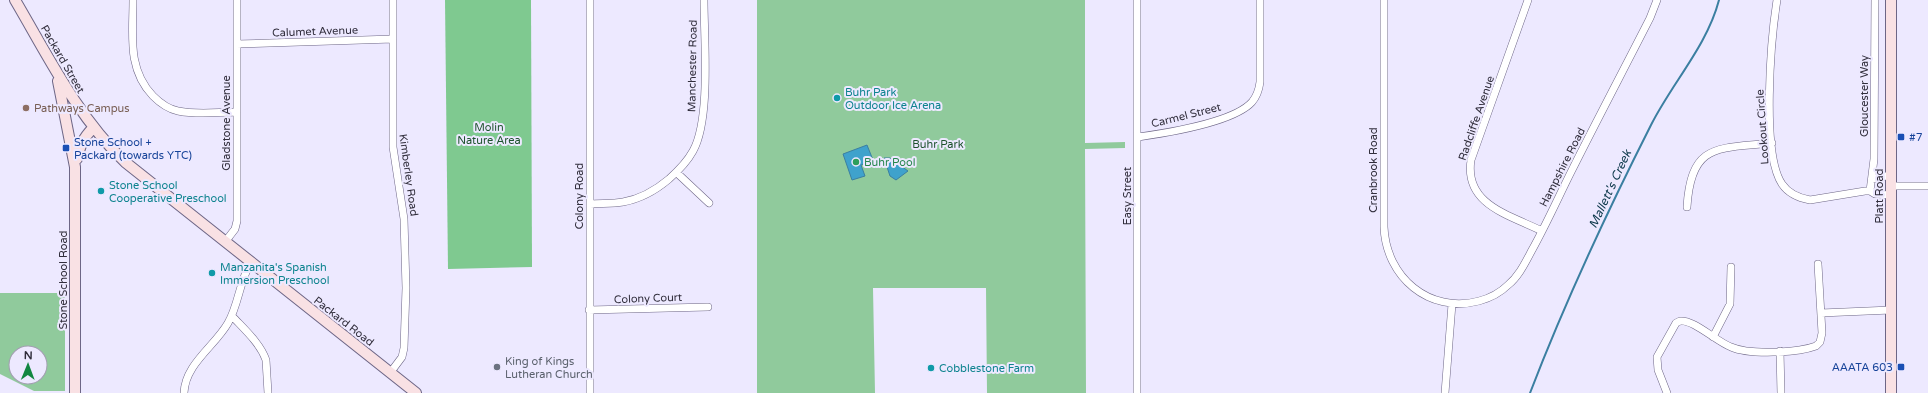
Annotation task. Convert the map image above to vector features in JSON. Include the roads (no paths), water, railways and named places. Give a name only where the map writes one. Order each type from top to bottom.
[{"type":"main road","name":"Packard Street","points":[[15,0],[57,73],[93,128]]},
{"type":"main road","name":"Platt Road","points":[[1891,0],[1891,393]]},
{"type":"main road","points":[[57,73],[75,167]]},
{"type":"main road","points":[[75,167],[84,136],[93,128]]},
{"type":"main road","name":"Packard Road","points":[[93,128],[125,162],[416,393]]},
{"type":"main road","name":"Stone School Road","points":[[75,167],[75,393]]},
{"type":"street","points":[[133,0],[135,65],[138,77],[146,89],[165,106],[178,111],[237,112]]},
{"type":"street","name":"Gladstone Avenue","points":[[225,242],[235,229],[237,221],[237,0]]},
{"type":"street","name":"Kimberley Road","points":[[390,373],[402,357],[404,348],[406,288],[403,202],[393,148],[393,0]]},
{"type":"street","name":"Colony Road","points":[[590,0],[590,393]]},
{"type":"street","name":"Manchester Road","points":[[590,204],[623,202],[642,197],[661,186],[677,173],[694,150],[700,135],[703,119],[704,0]]},
{"type":"street","name":"Easy Street","points":[[1137,0],[1137,393]]},
{"type":"street","name":"Carmel Street","points":[[1138,137],[1168,133],[1213,122],[1233,114],[1252,102],[1258,93],[1260,82],[1260,0]]},
{"type":"street","name":"Cranbrook Road","points":[[1384,0],[1384,227],[1387,249],[1394,267],[1412,286],[1431,298],[1452,304]]},
{"type":"street","name":"Radcliffe Avenue","points":[[1528,0],[1471,160],[1470,170],[1474,189],[1487,204],[1542,231]]},
{"type":"street","name":"Hampshire Road","points":[[1452,304],[1484,299],[1507,287],[1516,279],[1542,231],[1650,18],[1657,0]]},
{"type":"street","name":"Lookout Circle","points":[[1777,0],[1770,69],[1772,143],[1777,174],[1781,183],[1787,190],[1802,198],[1819,199],[1870,191],[1875,194],[1891,190],[1928,186]]},
{"type":"street","name":"Gloucester Way","points":[[1870,191],[1874,159],[1875,0]]},
{"type":"street","name":"Calumet Avenue","points":[[237,44],[392,40]]},
{"type":"street","points":[[1687,207],[1688,188],[1700,160],[1712,151],[1772,143]]},
{"type":"street","points":[[677,173],[709,203]]},
{"type":"street","points":[[1872,180],[1891,175]]},
{"type":"street","points":[[184,393],[191,371],[227,325],[232,316],[243,275],[251,262]]},
{"type":"street","points":[[1667,393],[1658,370],[1657,357],[1676,323],[1684,320],[1738,350],[1759,352],[1780,351],[1816,346],[1820,342],[1822,333],[1818,264]]},
{"type":"street","points":[[1713,337],[1730,304],[1731,267]]},
{"type":"street","points":[[1445,393],[1452,304]]},
{"type":"street","name":"Colony Court","points":[[589,310],[708,307]]},
{"type":"street","points":[[1821,313],[1891,310]]},
{"type":"street","points":[[232,316],[256,343],[264,355],[266,360],[268,393]]},
{"type":"street","points":[[1780,351],[1781,393]]},
{"type":"water","name":"Buhr Pool","points":[[867,145],[873,160],[861,165],[865,176],[852,180],[843,154]]},
{"type":"water","points":[[884,158],[890,158],[908,171],[896,180],[890,176]]},
{"type":"waterway","name":"Mallett's Creek","points":[[1530,393],[1572,291],[1618,191],[1659,109],[1698,49],[1719,0]]},
{"type":"place","name":"Buhr Park Outdoor Ice Arena","points":[[837,98]]},
{"type":"place","name":"Pathways Campus","points":[[26,108]]},
{"type":"place","name":"#7","points":[[1901,137]]},
{"type":"place","name":"Stone School + Packard (towards YTC)","points":[[66,148]]},
{"type":"place","name":"Buhr Pool","points":[[856,162]]},
{"type":"place","name":"Stone School Cooperative Preschool","points":[[101,191]]},
{"type":"place","name":"Manzanita's Spanish Immersion Preschool","points":[[212,273]]},
{"type":"place","name":"King of Kings Lutheran Church","points":[[497,367]]},
{"type":"place","name":"AAATA 603","points":[[1901,367]]},
{"type":"place","name":"Cobblestone Farm","points":[[931,368]]},
{"type":"park label","name":"Molin Nature Area","points":[[489,133]]},
{"type":"park label","name":"Buhr Park","points":[[938,144]]}]
